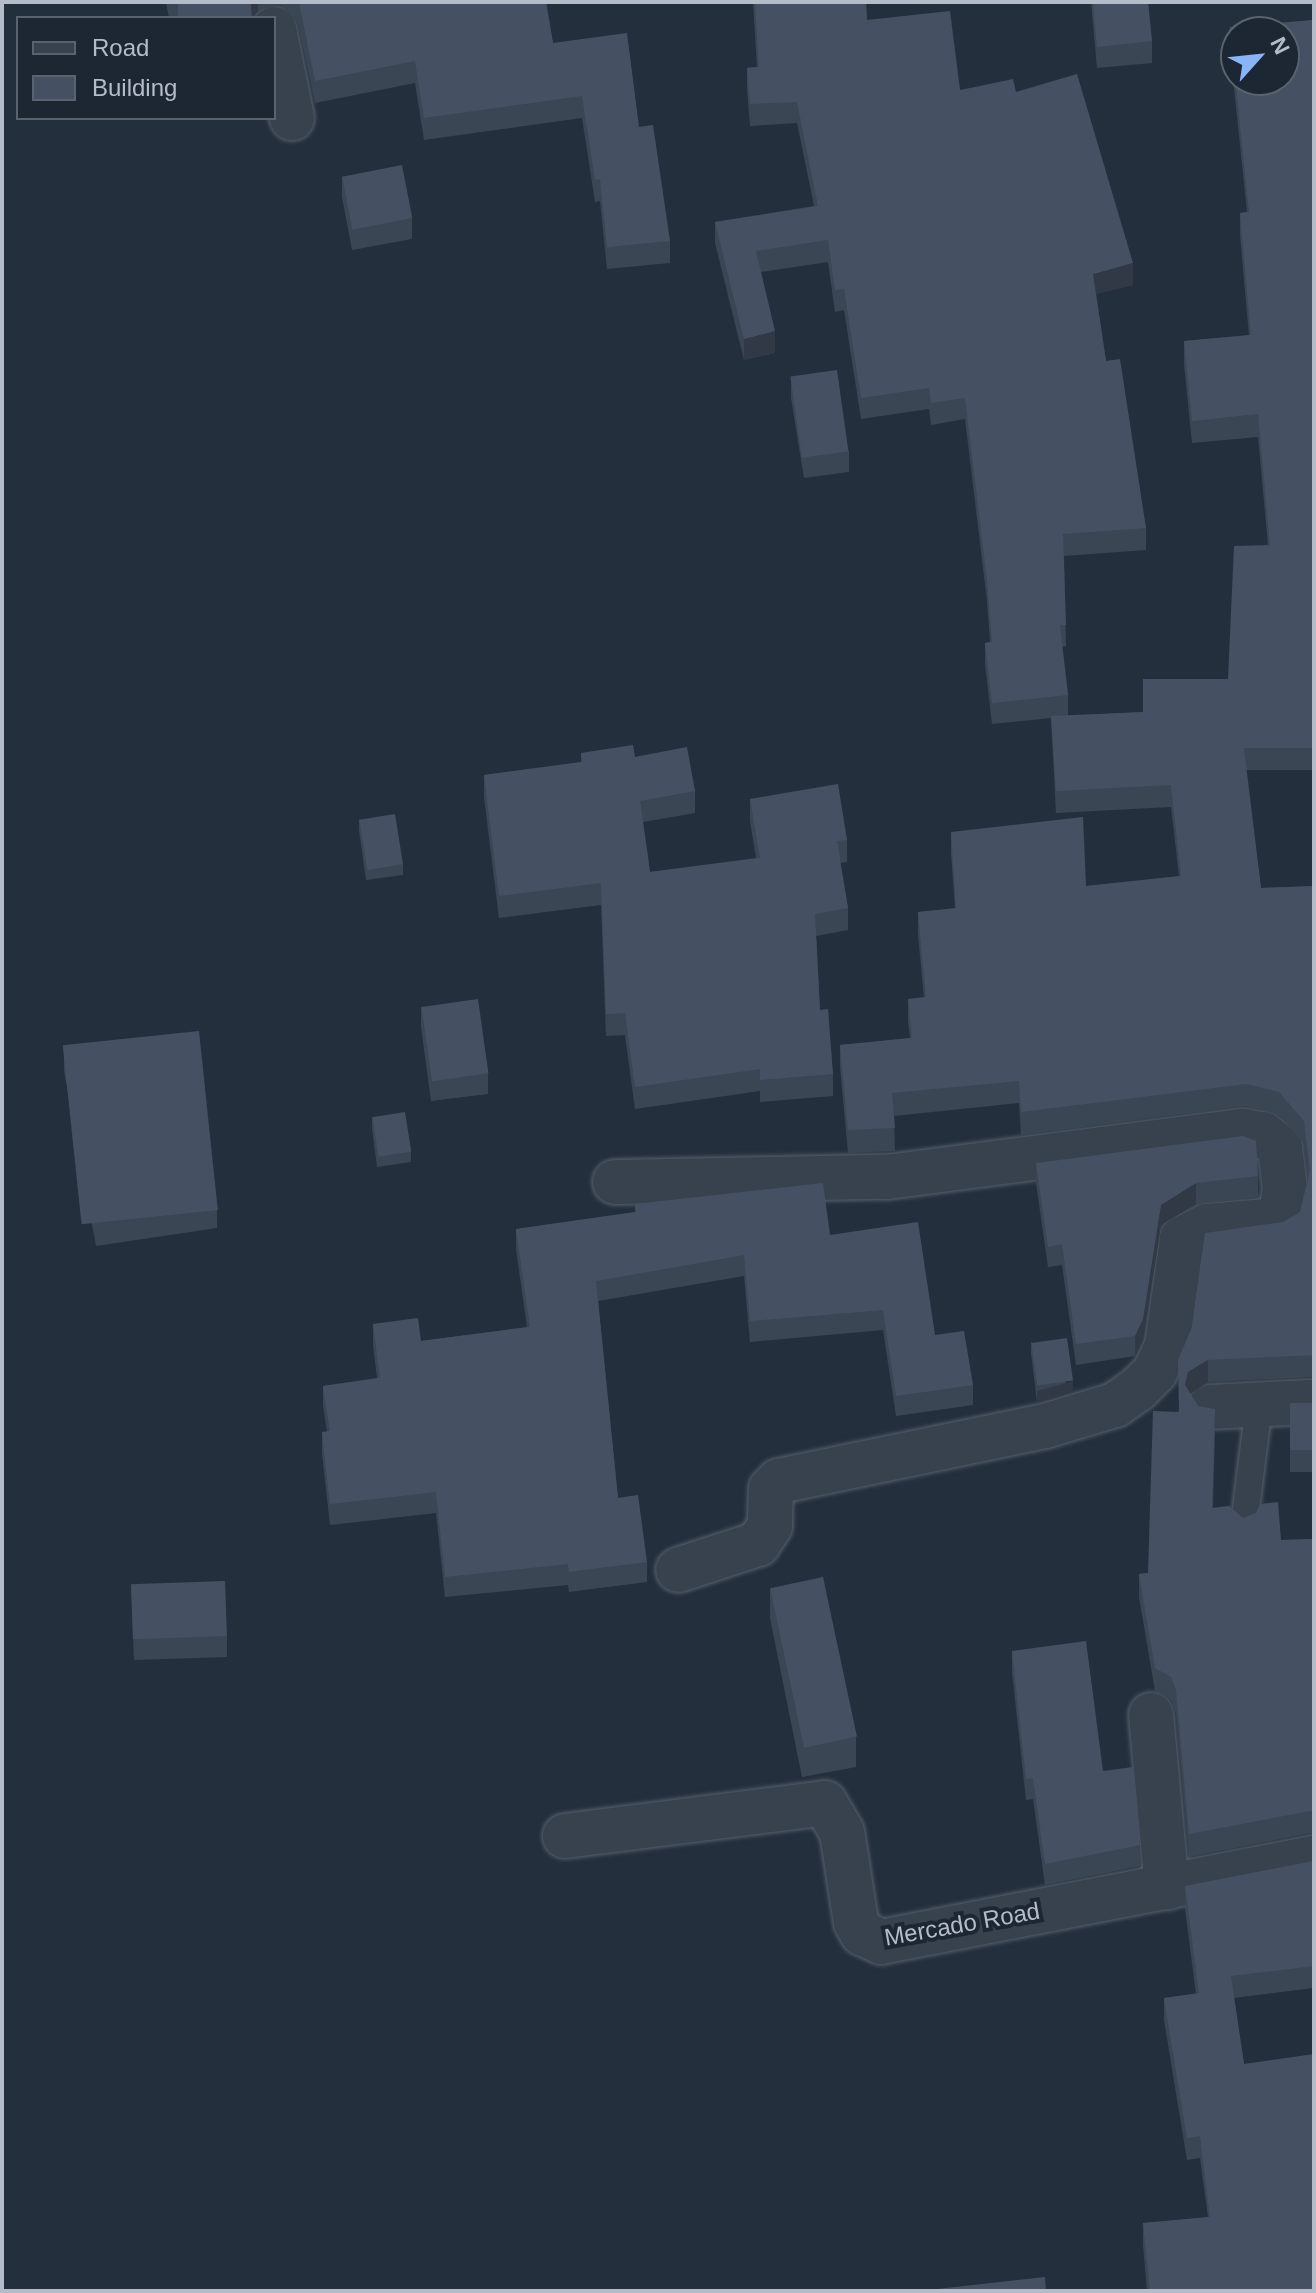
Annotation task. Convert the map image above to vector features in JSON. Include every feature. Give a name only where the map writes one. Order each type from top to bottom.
[{"type":"street","points":[[276,39],[292,118]]},
{"type":"street","points":[[615,1182],[887,1177],[1243,1131],[1263,1134],[1280,1148],[1300,1189],[1282,1217],[1273,1225],[1207,1226],[1182,1239],[1167,1346],[1155,1372],[1115,1405],[1045,1426],[779,1481],[771,1489],[770,1526],[758,1544],[678,1570]]},
{"type":"street","points":[[1210,1407],[1314,1402]]},
{"type":"street","points":[[1151,1715],[1167,1887]]},
{"type":"street","name":"Mercado Road","points":[[565,1836],[825,1803],[842,1832],[856,1922],[862,1933],[881,1942],[1314,1858]]},
{"type":"lane","points":[[1244,1525],[1259,1405]]},
{"type":"building","points":[[178,2],[251,2],[251,16],[178,16]]},
{"type":"building","points":[[299,2],[546,2],[553,43],[627,33],[639,127],[653,125],[670,241],[607,247],[600,179],[595,180],[582,96],[424,118],[415,61],[315,81]]},
{"type":"building","points":[[755,2],[866,2],[867,20],[950,11],[960,90],[1013,79],[1016,92],[1077,74],[1133,263],[1093,274],[1106,361],[1120,359],[1146,528],[1063,534],[1066,625],[1060,625],[1068,695],[992,703],[985,643],[992,642],[987,580],[965,398],[931,403],[929,388],[861,398],[844,289],[835,290],[828,240],[756,251],[775,331],[744,339],[715,222],[818,206],[797,102],[750,104],[747,68],[759,67]]},
{"type":"building","points":[[1093,2],[1148,2],[1152,41],[1097,47]]},
{"type":"building","points":[[1314,20],[1314,748],[1244,748],[1261,888],[1314,886],[1314,1355],[1208,1360],[1188,1372],[1185,1385],[1198,1406],[1215,1409],[1212,1508],[1229,1506],[1243,1518],[1256,1513],[1260,1504],[1278,1502],[1281,1540],[1314,1539],[1314,1812],[1189,1834],[1176,1690],[1171,1677],[1155,1668],[1139,1574],[1148,1573],[1153,1411],[1179,1412],[1178,1360],[1192,1327],[1205,1233],[1283,1222],[1300,1212],[1310,1170],[1304,1121],[1279,1092],[1246,1084],[1021,1112],[1019,1081],[892,1093],[895,1128],[848,1130],[840,1045],[912,1038],[908,999],[926,997],[918,912],[956,908],[951,832],[1083,817],[1086,886],[1181,876],[1171,785],[1056,791],[1051,716],[1143,712],[1143,679],[1228,679],[1234,546],[1270,545],[1258,414],[1192,421],[1184,341],[1251,335],[1240,213],[1249,212],[1237,96],[1300,96],[1300,21]]},
{"type":"building","points":[[402,165],[412,218],[352,230],[342,177]]},
{"type":"building","points":[[837,370],[848,451],[802,458],[790,377]]},
{"type":"building","points":[[633,745],[635,757],[687,747],[695,791],[640,801],[650,872],[760,858],[750,799],[838,784],[847,840],[837,841],[848,908],[815,914],[820,1010],[828,1009],[833,1074],[760,1080],[760,1069],[635,1087],[625,1013],[606,1014],[601,883],[499,896],[484,775],[582,762],[581,753]]},
{"type":"building","points":[[395,814],[403,864],[367,870],[359,820]]},
{"type":"building","points":[[478,999],[488,1073],[432,1081],[422,1007]]},
{"type":"building","points":[[199,1031],[218,1210],[82,1224],[63,1045]]},
{"type":"building","points":[[405,1112],[411,1152],[379,1157],[372,1117]]},
{"type":"building","points":[[1243,1136],[1256,1141],[1258,1176],[1196,1183],[1161,1205],[1143,1319],[1135,1336],[1076,1344],[1062,1244],[1048,1247],[1036,1163]]},
{"type":"building","points":[[823,1183],[830,1235],[918,1222],[935,1335],[964,1331],[973,1385],[896,1396],[883,1310],[750,1321],[744,1255],[596,1281],[618,1498],[638,1495],[647,1562],[569,1572],[568,1564],[445,1577],[436,1492],[330,1504],[322,1432],[330,1431],[323,1386],[380,1378],[373,1324],[418,1318],[421,1341],[530,1327],[516,1229],[636,1212],[635,1204]]},
{"type":"building","points":[[1067,1338],[1073,1381],[1037,1386],[1031,1343]]},
{"type":"building","points":[[1290,1403],[1314,1403],[1314,1450],[1290,1450]]},
{"type":"building","points":[[823,1577],[857,1736],[804,1748],[770,1588]]},
{"type":"building","points":[[225,1581],[227,1636],[133,1639],[131,1584]]},
{"type":"building","points":[[1086,1641],[1103,1771],[1133,1767],[1140,1845],[1045,1864],[1033,1778],[1026,1779],[1012,1651]]},
{"type":"building","points":[[1314,1861],[1314,1966],[1231,1976],[1244,2064],[1314,2054],[1314,2291],[1150,2291],[1143,2223],[1210,2217],[1200,2136],[1187,2138],[1164,1998],[1199,1993],[1185,1886]]},
{"type":"building","points":[[1045,2277],[1046,2291],[919,2291]]}]
